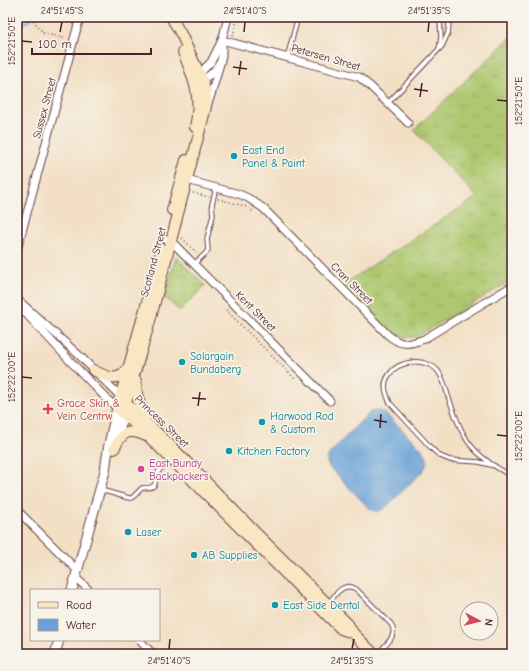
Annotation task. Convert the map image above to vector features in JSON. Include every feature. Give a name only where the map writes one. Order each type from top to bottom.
[{"type":"main road","points":[[171,17],[181,34],[206,93],[206,107]]},
{"type":"main road","name":"Scotland Street","points":[[122,405],[172,239],[197,120],[198,77]]},
{"type":"main road","name":"Scotland Street","points":[[184,180],[206,107]]},
{"type":"main road","points":[[93,370],[107,376],[117,377],[133,367],[138,399],[150,432],[128,432],[119,439],[114,449]]},
{"type":"main road","name":"Princess Street","points":[[122,405],[328,604],[348,624],[353,633],[372,653]]},
{"type":"main road","name":"Princess Street","points":[[150,432],[171,459],[341,629],[353,633]]},
{"type":"street","name":"Sussex Street","points":[[17,250],[80,17]]},
{"type":"street","name":"Scotland Street","points":[[206,107],[212,92],[221,59],[222,40],[228,17]]},
{"type":"street","name":"Scotland Street","points":[[198,77],[211,62],[222,40]]},
{"type":"street","name":"Petersen Street","points":[[222,40],[359,77],[372,87],[408,123]]},
{"type":"street","points":[[198,77],[208,77],[214,71],[221,59]]},
{"type":"street","name":"Cran Street","points":[[184,180],[239,194],[256,202],[388,335],[400,343],[411,344],[424,340],[512,286]]},
{"type":"street","name":"Kent Street","points":[[172,239],[194,265],[330,401]]},
{"type":"street","name":"Princess Street","points":[[17,299],[80,356],[122,405]]},
{"type":"street","name":"Princess Street","points":[[17,304],[72,364],[108,400],[122,405]]},
{"type":"street","name":"Scotland Street","points":[[105,471],[114,449],[122,405]]},
{"type":"street","name":"Scotland Street","points":[[72,589],[105,471],[108,449],[122,405]]},
{"type":"street","points":[[17,510],[77,574],[87,589]]},
{"type":"street","points":[[55,654],[59,641]]},
{"type":"street","points":[[140,641],[153,654]]},
{"type":"lane","points":[[287,58],[298,17]]},
{"type":"lane","points":[[439,50],[441,38],[440,17]]},
{"type":"lane","points":[[387,103],[439,50],[448,33],[449,17]]},
{"type":"lane","points":[[194,265],[208,250],[207,239],[213,215],[212,204],[216,188]]},
{"type":"lane","points":[[495,466],[479,462],[450,460],[440,456],[432,449],[390,403],[386,396],[386,382],[388,376],[393,370],[408,363],[422,362],[438,371],[464,436],[478,454],[495,466],[502,471],[512,476]]},
{"type":"lane","points":[[100,490],[132,498],[142,488],[152,487],[155,484],[158,472],[171,459]]},
{"type":"lane","points":[[328,604],[342,588],[345,586],[351,586],[356,588],[391,624],[394,629],[391,639],[372,653]]},
{"type":"path","points":[[31,17],[43,33],[74,42]]},
{"type":"path","points":[[233,36],[238,17]]},
{"type":"path","points":[[191,192],[248,208],[254,213]]},
{"type":"path","points":[[172,239],[201,258]]},
{"type":"path","points":[[226,310],[296,380]]},
{"type":"green space","points":[[512,36],[512,280],[418,336],[400,336],[390,331],[344,284],[477,197],[414,130]]},
{"type":"green space","points":[[176,257],[205,285],[180,311],[164,297]]},
{"type":"water","points":[[374,410],[381,411],[387,415],[422,449],[427,460],[423,471],[387,506],[378,511],[368,507],[331,469],[327,460],[332,451],[370,412]]},
{"type":"waterway","points":[[17,26],[33,17]]},
{"type":"place","name":"East End Panel & Paint","points":[[234,156]]},
{"type":"place","name":"Solargain Bundaberg","points":[[182,362]]},
{"type":"place","name":"Grace Skin & Vein Centrw","points":[[48,409]]},
{"type":"place","name":"Harwood Rod & Custom","points":[[262,422]]},
{"type":"place","name":"Kitchen Factory","points":[[229,451]]},
{"type":"place","name":"East Bundy Backpackers","points":[[141,469]]},
{"type":"place","name":"Laser","points":[[128,532]]},
{"type":"place","name":"AB Supplies","points":[[194,555]]},
{"type":"place","name":"East Side Dental","points":[[275,605]]}]
